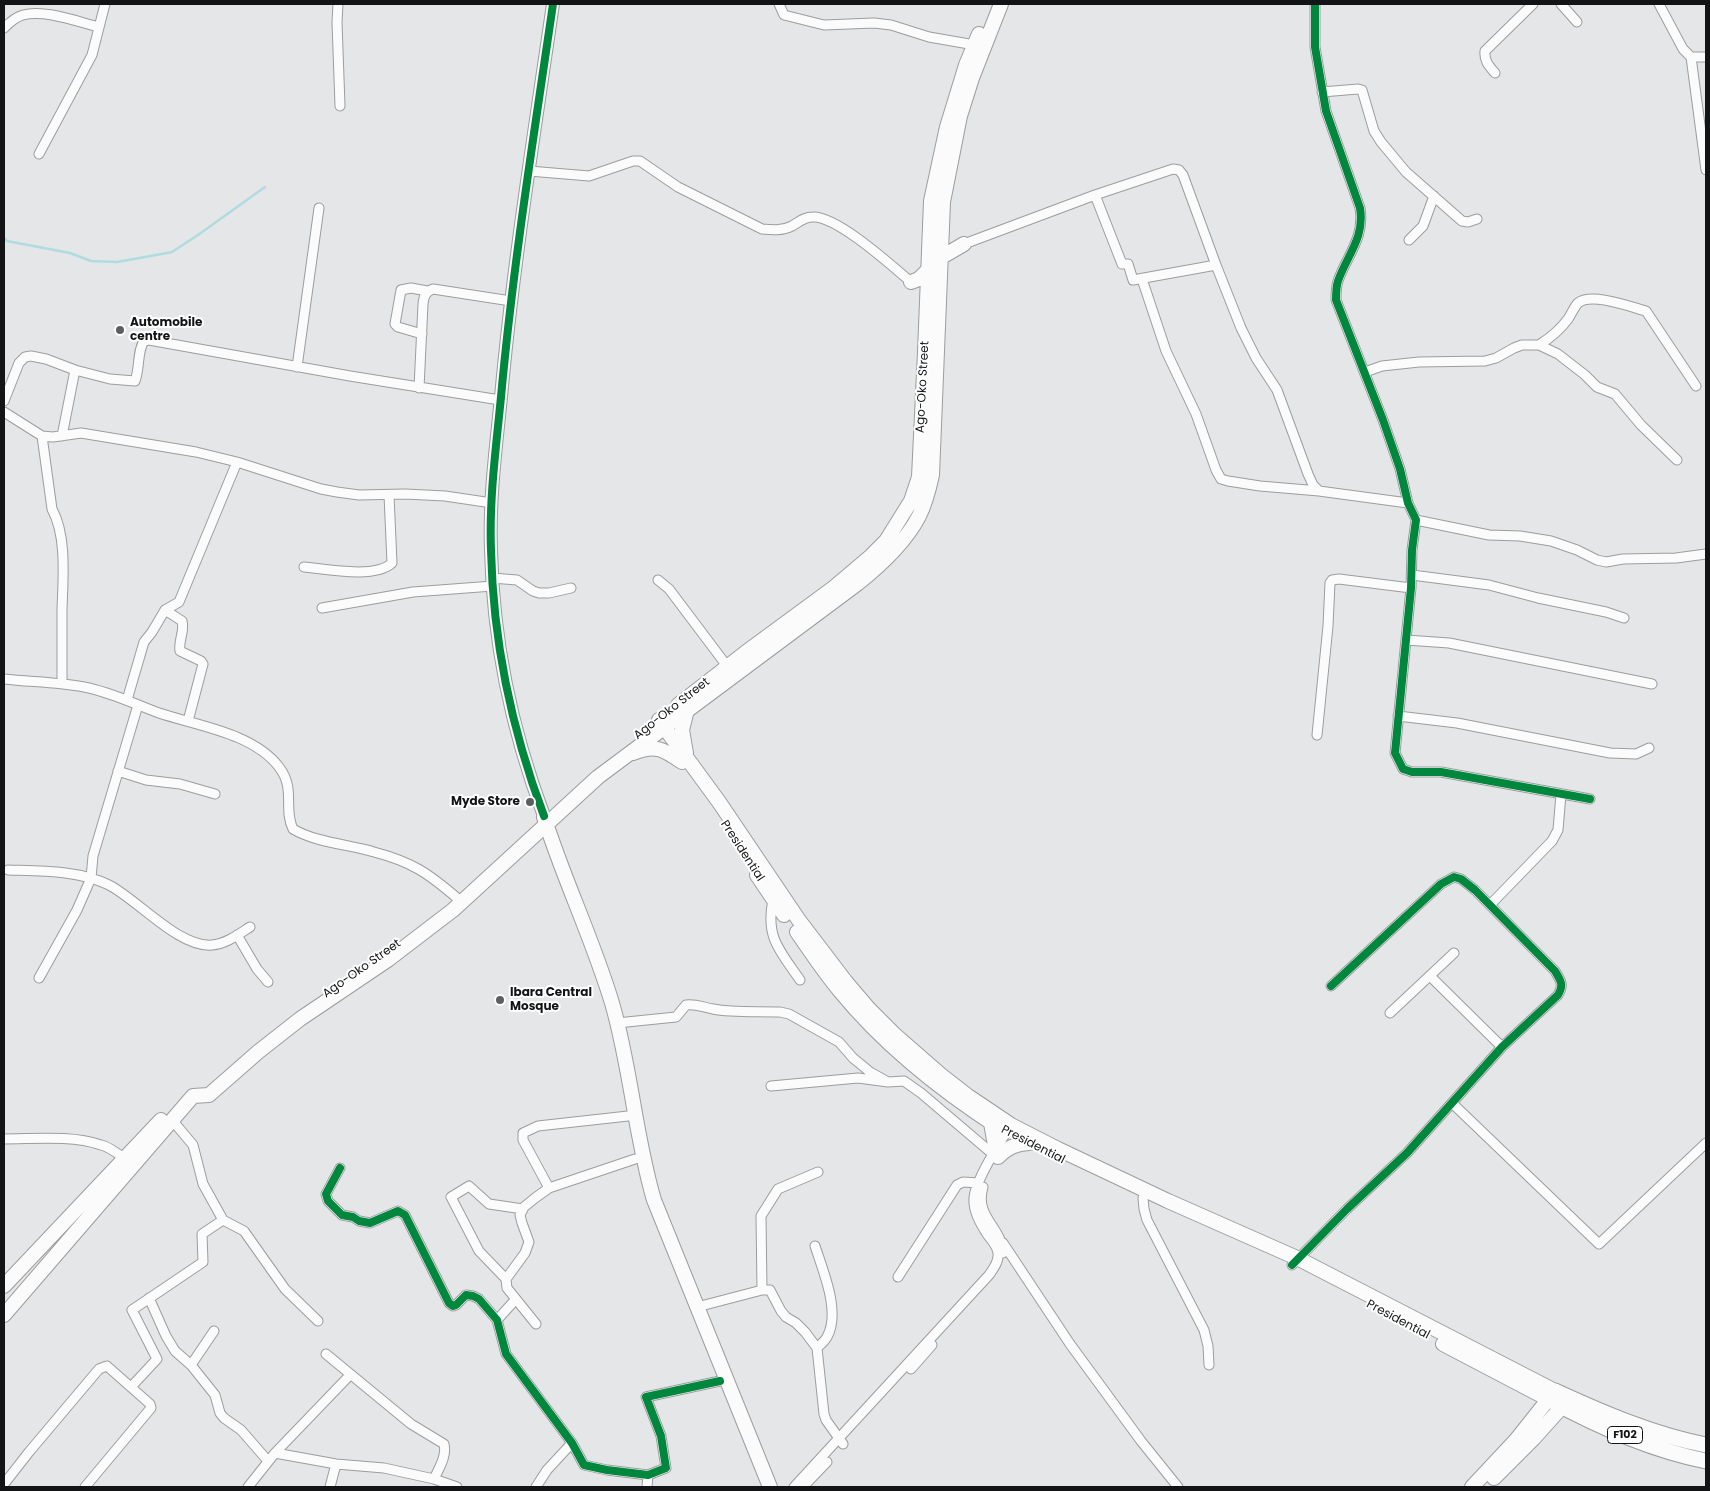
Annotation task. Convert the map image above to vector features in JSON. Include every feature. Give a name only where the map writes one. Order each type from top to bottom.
[{"type":"highway","name":"F102","points":[[1552,1395],[1616,1432],[1679,1456],[1706,1461]]},
{"type":"highway","name":"F102","points":[[1566,1402],[1683,1441],[1706,1445]]},
{"type":"main road","points":[[4,1286],[125,1158],[190,1094],[207,1092],[300,1019],[389,959],[429,929],[453,910],[542,823],[626,756],[658,726],[687,710],[835,602],[877,568],[892,553],[919,516],[932,475],[940,258],[937,202],[947,127],[966,65],[992,4]]},
{"type":"main road","points":[[937,202],[972,78],[1002,4]]},
{"type":"main road","points":[[937,224],[952,242],[964,244]]},
{"type":"main road","name":"Ago-Oko Street","points":[[207,1092],[244,1055],[287,1021],[372,964],[439,914],[542,823],[592,772],[658,726],[727,666],[832,589],[886,541],[912,501],[919,477],[927,271],[937,224]]},
{"type":"main road","points":[[940,258],[964,244]]},
{"type":"main road","points":[[911,282],[917,280],[927,271]]},
{"type":"main road","points":[[911,282],[927,292]]},
{"type":"main road","points":[[685,760],[683,724],[687,710]]},
{"type":"main road","name":"Presidential","points":[[658,726],[685,760],[774,900],[840,991],[865,1020],[890,1044],[939,1086],[992,1123],[1011,1129],[1029,1143],[1143,1198],[1295,1261]]},
{"type":"main road","points":[[626,756],[646,748],[655,748],[685,760],[720,802],[798,919],[869,1009],[941,1075],[1011,1129],[1058,1149],[1295,1261],[1552,1395],[1516,1440],[1472,1487]]},
{"type":"main road","points":[[542,823],[606,987],[617,1023],[648,1179],[654,1200],[770,1487]]},
{"type":"main road","points":[[542,823],[606,1008],[617,1052],[636,1159],[648,1202],[720,1381],[760,1487]]},
{"type":"main road","points":[[4,1314],[172,1120],[190,1094]]},
{"type":"main road","points":[[992,1123],[996,1154],[1012,1146],[1029,1143]]},
{"type":"main road","points":[[1485,1487],[1534,1438],[1566,1402]]},
{"type":"street","points":[[40,154],[92,54],[105,4]]},
{"type":"street","points":[[338,4],[340,106]]},
{"type":"street","points":[[542,823],[505,685],[496,622],[491,550],[492,503],[500,400],[511,300],[553,4]]},
{"type":"street","points":[[779,4],[784,15],[824,25],[874,23],[891,25],[929,37],[975,45]]},
{"type":"street","points":[[1315,4],[1315,47],[1326,111],[1362,218],[1358,239],[1337,282],[1336,300],[1400,468],[1408,504],[1416,520],[1395,753],[1403,769],[1412,772],[1441,772],[1590,799]]},
{"type":"street","points":[[1495,72],[1484,57],[1485,51],[1533,4]]},
{"type":"street","points":[[1561,4],[1577,22]]},
{"type":"street","points":[[1660,4],[1683,49],[1692,57],[1706,170]]},
{"type":"street","points":[[4,28],[11,21],[22,15],[33,13],[53,15],[99,28]]},
{"type":"street","points":[[1692,57],[1706,57]]},
{"type":"street","points":[[1322,92],[1362,90],[1374,131],[1406,172],[1462,221],[1468,222],[1477,219]]},
{"type":"street","points":[[529,171],[589,176],[633,160],[640,161],[678,187],[762,229],[784,229],[802,219],[812,217],[828,220],[873,250],[911,282]]},
{"type":"street","points":[[964,244],[1094,195],[1173,169],[1179,170],[1183,174],[1241,328],[1256,358],[1277,390],[1308,474],[1313,485],[1319,491]]},
{"type":"street","points":[[1094,195],[1122,264],[1128,264],[1133,280],[1216,265]]},
{"type":"street","points":[[1409,240],[1423,226],[1434,196]]},
{"type":"street","points":[[297,367],[319,208]]},
{"type":"street","points":[[1142,279],[1166,351],[1196,414],[1216,470],[1221,478],[1228,482],[1319,491],[1408,504]]},
{"type":"street","points":[[422,334],[398,327],[395,324],[401,290],[410,288],[427,291],[433,289],[511,300]]},
{"type":"street","points":[[418,388],[423,304],[427,291]]},
{"type":"street","points":[[1539,345],[1554,336],[1567,321],[1578,303],[1586,300],[1595,298],[1646,311],[1696,386]]},
{"type":"street","points":[[4,401],[19,363],[25,357],[31,356],[110,379],[136,381],[139,371],[141,345],[144,341],[149,340],[418,388],[500,400]]},
{"type":"street","points":[[1365,372],[1382,366],[1418,362],[1485,361],[1496,358],[1522,345],[1539,345],[1558,354],[1598,386],[1614,394],[1641,425],[1677,460]]},
{"type":"street","points":[[62,436],[75,370]]},
{"type":"street","points":[[4,412],[42,436],[53,437],[81,433],[177,449],[237,462],[321,489],[359,495],[405,494],[445,496],[492,503]]},
{"type":"street","points":[[42,436],[52,509],[58,520],[60,532],[62,683]]},
{"type":"street","points":[[127,700],[144,642],[165,610],[179,602],[237,462]]},
{"type":"street","points":[[304,567],[371,571],[387,568],[392,562],[389,495]]},
{"type":"street","points":[[1416,520],[1489,535],[1520,536],[1551,541],[1606,562],[1623,559],[1676,558],[1706,554]]},
{"type":"street","points":[[1412,575],[1489,585],[1538,598],[1606,612],[1624,618]]},
{"type":"street","points":[[1317,735],[1328,626],[1330,583],[1332,580],[1339,579],[1411,588]]},
{"type":"street","points":[[322,608],[413,592],[517,580],[539,593],[549,593],[571,588]]},
{"type":"street","points":[[658,580],[669,589],[727,666]]},
{"type":"street","points":[[165,610],[182,621],[184,631],[179,647],[180,651],[201,661],[204,667],[188,721]]},
{"type":"street","points":[[1406,640],[1449,643],[1652,684]]},
{"type":"street","points":[[4,679],[62,683],[106,692],[161,714],[236,737],[263,751],[280,768],[288,783],[290,822],[293,829],[309,836],[408,862],[424,871],[457,898]]},
{"type":"street","points":[[38,978],[77,910],[91,878],[93,856],[138,705]]},
{"type":"street","points":[[1398,716],[1457,724],[1610,753],[1636,754],[1649,748]]},
{"type":"street","points":[[118,771],[146,780],[180,784],[216,794]]},
{"type":"street","points":[[1490,905],[1552,841],[1558,830],[1561,794]]},
{"type":"street","points":[[8,870],[46,872],[91,878],[108,884],[172,931],[200,945],[214,945],[250,927]]},
{"type":"street","points":[[1295,1261],[1407,1153],[1502,1047],[1558,995],[1562,987],[1562,981],[1555,971],[1490,905],[1461,879],[1454,876],[1441,884],[1331,986]]},
{"type":"street","points":[[774,900],[770,921],[773,937],[800,980]]},
{"type":"street","points":[[237,935],[268,982]]},
{"type":"street","points":[[1390,1013],[1454,953]]},
{"type":"street","points":[[1430,976],[1502,1047]]},
{"type":"street","points":[[617,1023],[676,1017],[686,1005],[701,1005],[712,1009],[780,1012],[789,1014],[839,1042],[853,1058],[870,1072],[888,1082]]},
{"type":"street","points":[[771,1086],[858,1078],[888,1082],[904,1081],[996,1154]]},
{"type":"street","points":[[1452,1103],[1598,1244],[1706,1142]]},
{"type":"street","points":[[548,1188],[523,1140],[523,1133],[538,1126],[628,1116]]},
{"type":"street","points":[[172,1120],[193,1145],[202,1184],[223,1220],[244,1231],[285,1288],[318,1321]]},
{"type":"street","points":[[803,1487],[920,1349],[989,1275],[996,1265],[998,1255],[996,1246],[986,1232],[975,1210],[974,1196],[979,1183],[1011,1129]]},
{"type":"street","points":[[4,1139],[84,1141],[102,1145],[125,1158]]},
{"type":"street","points":[[996,1154],[980,1195],[984,1214],[1070,1344],[1141,1441],[1178,1487]]},
{"type":"street","points":[[506,1279],[524,1253],[529,1242],[520,1215],[523,1209],[548,1188],[636,1159]]},
{"type":"street","points":[[340,1168],[326,1194],[328,1201],[342,1215],[370,1223],[394,1212],[402,1212],[405,1215],[449,1303],[453,1306],[466,1296],[472,1296],[479,1299],[497,1320],[506,1354],[572,1443],[584,1465],[648,1476],[666,1468],[661,1436],[646,1397],[720,1381]]},
{"type":"street","points":[[762,1290],[761,1216],[778,1189],[818,1172]]},
{"type":"street","points":[[898,1278],[957,1185],[963,1182],[979,1183]]},
{"type":"street","points":[[523,1209],[488,1204],[469,1186],[451,1197],[479,1251],[506,1279],[507,1288],[536,1324]]},
{"type":"street","points":[[1143,1198],[1147,1220],[1204,1330],[1210,1365]]},
{"type":"street","points":[[130,1387],[157,1359],[132,1310],[203,1262],[202,1234],[223,1220]]},
{"type":"street","points":[[794,1487],[841,1442],[992,1278],[1001,1265],[1003,1257],[1000,1239]]},
{"type":"street","points":[[815,1246],[828,1284],[832,1309],[832,1323],[827,1338],[817,1348]]},
{"type":"street","points":[[697,1307],[762,1290],[770,1290],[786,1317],[800,1327],[817,1348],[824,1414],[841,1442]]},
{"type":"street","points":[[149,1298],[175,1351],[191,1366],[215,1395],[220,1413],[241,1430],[268,1461]]},
{"type":"street","points":[[497,1320],[516,1299]]},
{"type":"street","points":[[191,1366],[214,1331]]},
{"type":"street","points":[[326,1354],[411,1424],[444,1444],[446,1448],[444,1457],[434,1479]]},
{"type":"street","points":[[4,1484],[99,1369],[107,1366],[150,1404],[150,1410],[85,1487]]},
{"type":"street","points":[[248,1487],[275,1453],[350,1375]]},
{"type":"street","points":[[536,1487],[572,1443]]},
{"type":"street","points":[[275,1453],[336,1464],[384,1468],[434,1479],[457,1487]]},
{"type":"street","points":[[330,1487],[336,1464]]},
{"type":"street","points":[[647,1487],[648,1476]]},
{"type":"waterway","points":[[4,238],[7,241],[70,253],[91,261],[117,262],[172,252],[265,187]]},
{"type":"cycle path","points":[[544,816],[522,751],[500,652],[493,584],[491,512],[493,473],[512,298],[524,200],[553,4]]},
{"type":"cycle path","points":[[1315,4],[1315,47],[1326,111],[1360,208],[1361,219],[1358,237],[1338,281],[1336,300],[1383,420],[1400,469],[1408,503],[1416,520],[1395,753],[1403,769],[1412,772],[1441,772],[1590,799]]},
{"type":"cycle path","points":[[1292,1265],[1347,1209],[1407,1153],[1502,1047],[1558,995],[1561,986],[1555,971],[1475,890],[1461,879],[1454,877],[1441,884],[1331,986]]},
{"type":"cycle path","points":[[340,1168],[326,1194],[328,1201],[342,1215],[353,1217],[359,1221],[370,1223],[398,1211],[405,1215],[449,1303],[453,1306],[466,1295],[473,1296],[479,1299],[497,1320],[506,1354],[572,1443],[584,1465],[648,1475],[666,1468],[661,1436],[646,1397],[720,1381]]},
{"type":"place","name":"Automobile centre","points":[[120,330]]},
{"type":"place","name":"Myde Store","points":[[530,802]]},
{"type":"place","name":"Ibara Central Mosque","points":[[500,1000]]}]
